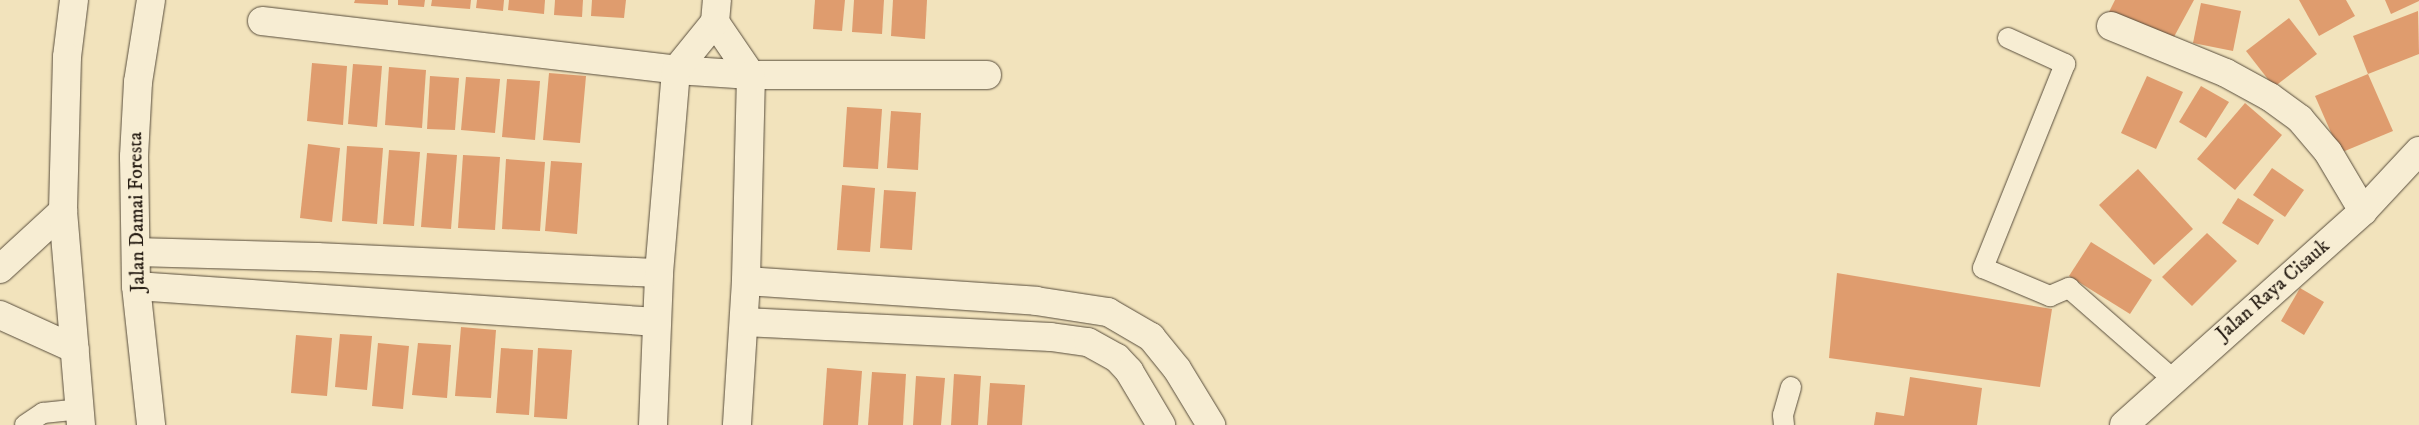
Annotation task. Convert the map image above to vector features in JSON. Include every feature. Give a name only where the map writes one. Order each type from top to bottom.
[{"type":"street","points":[[74,0],[67,57],[63,211],[80,417]]},
{"type":"street","name":"Jalan Damai Foresta","points":[[151,0],[138,82],[134,157],[136,286],[151,425]]},
{"type":"street","points":[[652,425],[659,274],[676,70],[716,11],[751,74],[746,281],[737,425]]},
{"type":"street","points":[[262,21],[676,70],[751,74],[987,75]]},
{"type":"street","points":[[2111,26],[2226,73],[2270,97],[2300,120],[2328,152],[2363,211]]},
{"type":"street","name":"Jalan Raya Cisauk","points":[[2124,425],[2173,379],[2363,211],[2419,152]]},
{"type":"street","points":[[0,270],[63,211]]},
{"type":"street","points":[[136,252],[659,274]]},
{"type":"street","points":[[238,291],[242,255]]},
{"type":"street","points":[[746,281],[1084,306],[1108,312],[1151,337],[1178,369],[1211,425]]},
{"type":"street","points":[[136,286],[238,291],[656,322]]},
{"type":"street","points":[[1073,339],[1084,306]]},
{"type":"street","points":[[0,315],[75,349]]},
{"type":"street","points":[[744,322],[1073,339],[1105,349],[1117,358],[1143,392],[1161,425]]},
{"type":"lane","points":[[2008,38],[2065,64],[1983,268],[2050,296],[2069,288],[2173,379]]},
{"type":"lane","points":[[1784,425],[1783,415],[1791,387]]},
{"type":"lane","points":[[25,425],[43,413],[80,417]]},
{"type":"building","points":[[355,0],[388,0],[388,5],[354,3]]},
{"type":"building","points":[[398,0],[425,0],[424,7],[398,5]]},
{"type":"building","points":[[432,0],[471,0],[470,9],[431,6]]},
{"type":"building","points":[[477,0],[504,0],[503,11],[476,8]]},
{"type":"building","points":[[509,0],[545,0],[544,14],[508,10]]},
{"type":"building","points":[[555,0],[583,0],[582,17],[554,15]]},
{"type":"building","points":[[592,0],[626,0],[624,18],[591,16]]},
{"type":"building","points":[[815,0],[845,0],[842,31],[813,29]]},
{"type":"building","points":[[854,0],[884,0],[882,34],[852,32]]},
{"type":"building","points":[[893,0],[927,0],[925,39],[891,36]]},
{"type":"building","points":[[2115,0],[2194,0],[2169,46],[2108,14]]},
{"type":"building","points":[[2299,0],[2346,0],[2355,16],[2319,36]]},
{"type":"building","points":[[2385,0],[2419,0],[2419,1],[2391,14]]},
{"type":"building","points":[[2201,3],[2241,11],[2233,51],[2193,43]]},
{"type":"building","points":[[2418,11],[2419,54],[2368,74],[2353,36]]},
{"type":"building","points":[[2289,18],[2317,54],[2274,87],[2246,51]]},
{"type":"building","points":[[312,63],[347,66],[343,125],[307,121]]},
{"type":"building","points":[[353,64],[382,66],[377,127],[348,124]]},
{"type":"building","points":[[389,67],[426,70],[422,128],[385,125]]},
{"type":"building","points":[[549,73],[586,76],[580,143],[543,140]]},
{"type":"building","points":[[2368,74],[2393,131],[2340,153],[2315,96]]},
{"type":"building","points":[[430,76],[459,78],[455,130],[427,129]]},
{"type":"building","points":[[2147,76],[2183,92],[2156,149],[2121,133]]},
{"type":"building","points":[[466,77],[500,79],[495,133],[461,130]]},
{"type":"building","points":[[507,79],[540,81],[535,140],[502,137]]},
{"type":"building","points":[[2201,86],[2229,102],[2206,138],[2179,122]]},
{"type":"building","points":[[2245,103],[2282,135],[2235,190],[2197,159]]},
{"type":"building","points":[[847,107],[882,109],[878,169],[843,167]]},
{"type":"building","points":[[891,111],[921,113],[918,170],[887,168]]},
{"type":"building","points":[[308,144],[340,148],[332,222],[300,218]]},
{"type":"building","points":[[347,146],[383,148],[377,224],[342,221]]},
{"type":"building","points":[[389,150],[420,152],[414,226],[383,224]]},
{"type":"building","points":[[427,153],[457,155],[451,229],[421,227]]},
{"type":"building","points":[[463,155],[500,157],[495,230],[458,228]]},
{"type":"building","points":[[506,159],[545,162],[540,231],[502,229]]},
{"type":"building","points":[[551,161],[582,163],[577,234],[545,231]]},
{"type":"building","points":[[2272,168],[2304,190],[2285,217],[2253,195]]},
{"type":"building","points":[[2138,169],[2193,229],[2154,265],[2099,205]]},
{"type":"building","points":[[842,185],[875,188],[870,252],[837,250]]},
{"type":"building","points":[[884,190],[916,192],[912,250],[880,248]]},
{"type":"building","points":[[2238,198],[2274,220],[2258,245],[2222,223]]},
{"type":"building","points":[[2207,233],[2237,261],[2192,306],[2162,277]]},
{"type":"building","points":[[2091,242],[2152,280],[2130,314],[2069,276]]},
{"type":"building","points":[[1837,273],[2052,309],[2040,387],[1829,358]]},
{"type":"building","points":[[2300,288],[2324,302],[2304,335],[2281,321]]},
{"type":"building","points":[[461,327],[496,330],[491,398],[455,396]]},
{"type":"building","points":[[340,334],[372,336],[367,390],[335,387]]},
{"type":"building","points":[[296,335],[332,338],[327,396],[291,393]]},
{"type":"building","points":[[378,343],[409,346],[403,409],[372,406]]},
{"type":"building","points":[[418,343],[451,345],[447,398],[412,395]]},
{"type":"building","points":[[501,348],[533,350],[529,415],[496,413]]},
{"type":"building","points":[[538,348],[572,350],[567,419],[534,417]]},
{"type":"building","points":[[827,368],[862,371],[858,425],[823,425]]},
{"type":"building","points":[[872,372],[906,374],[903,425],[868,425]]},
{"type":"building","points":[[954,374],[981,376],[978,425],[951,425]]},
{"type":"building","points":[[916,376],[945,378],[941,425],[913,425]]},
{"type":"building","points":[[1910,377],[1982,388],[1977,425],[1874,425],[1876,412],[1904,416]]},
{"type":"building","points":[[990,383],[1025,385],[1022,425],[987,425]]}]
